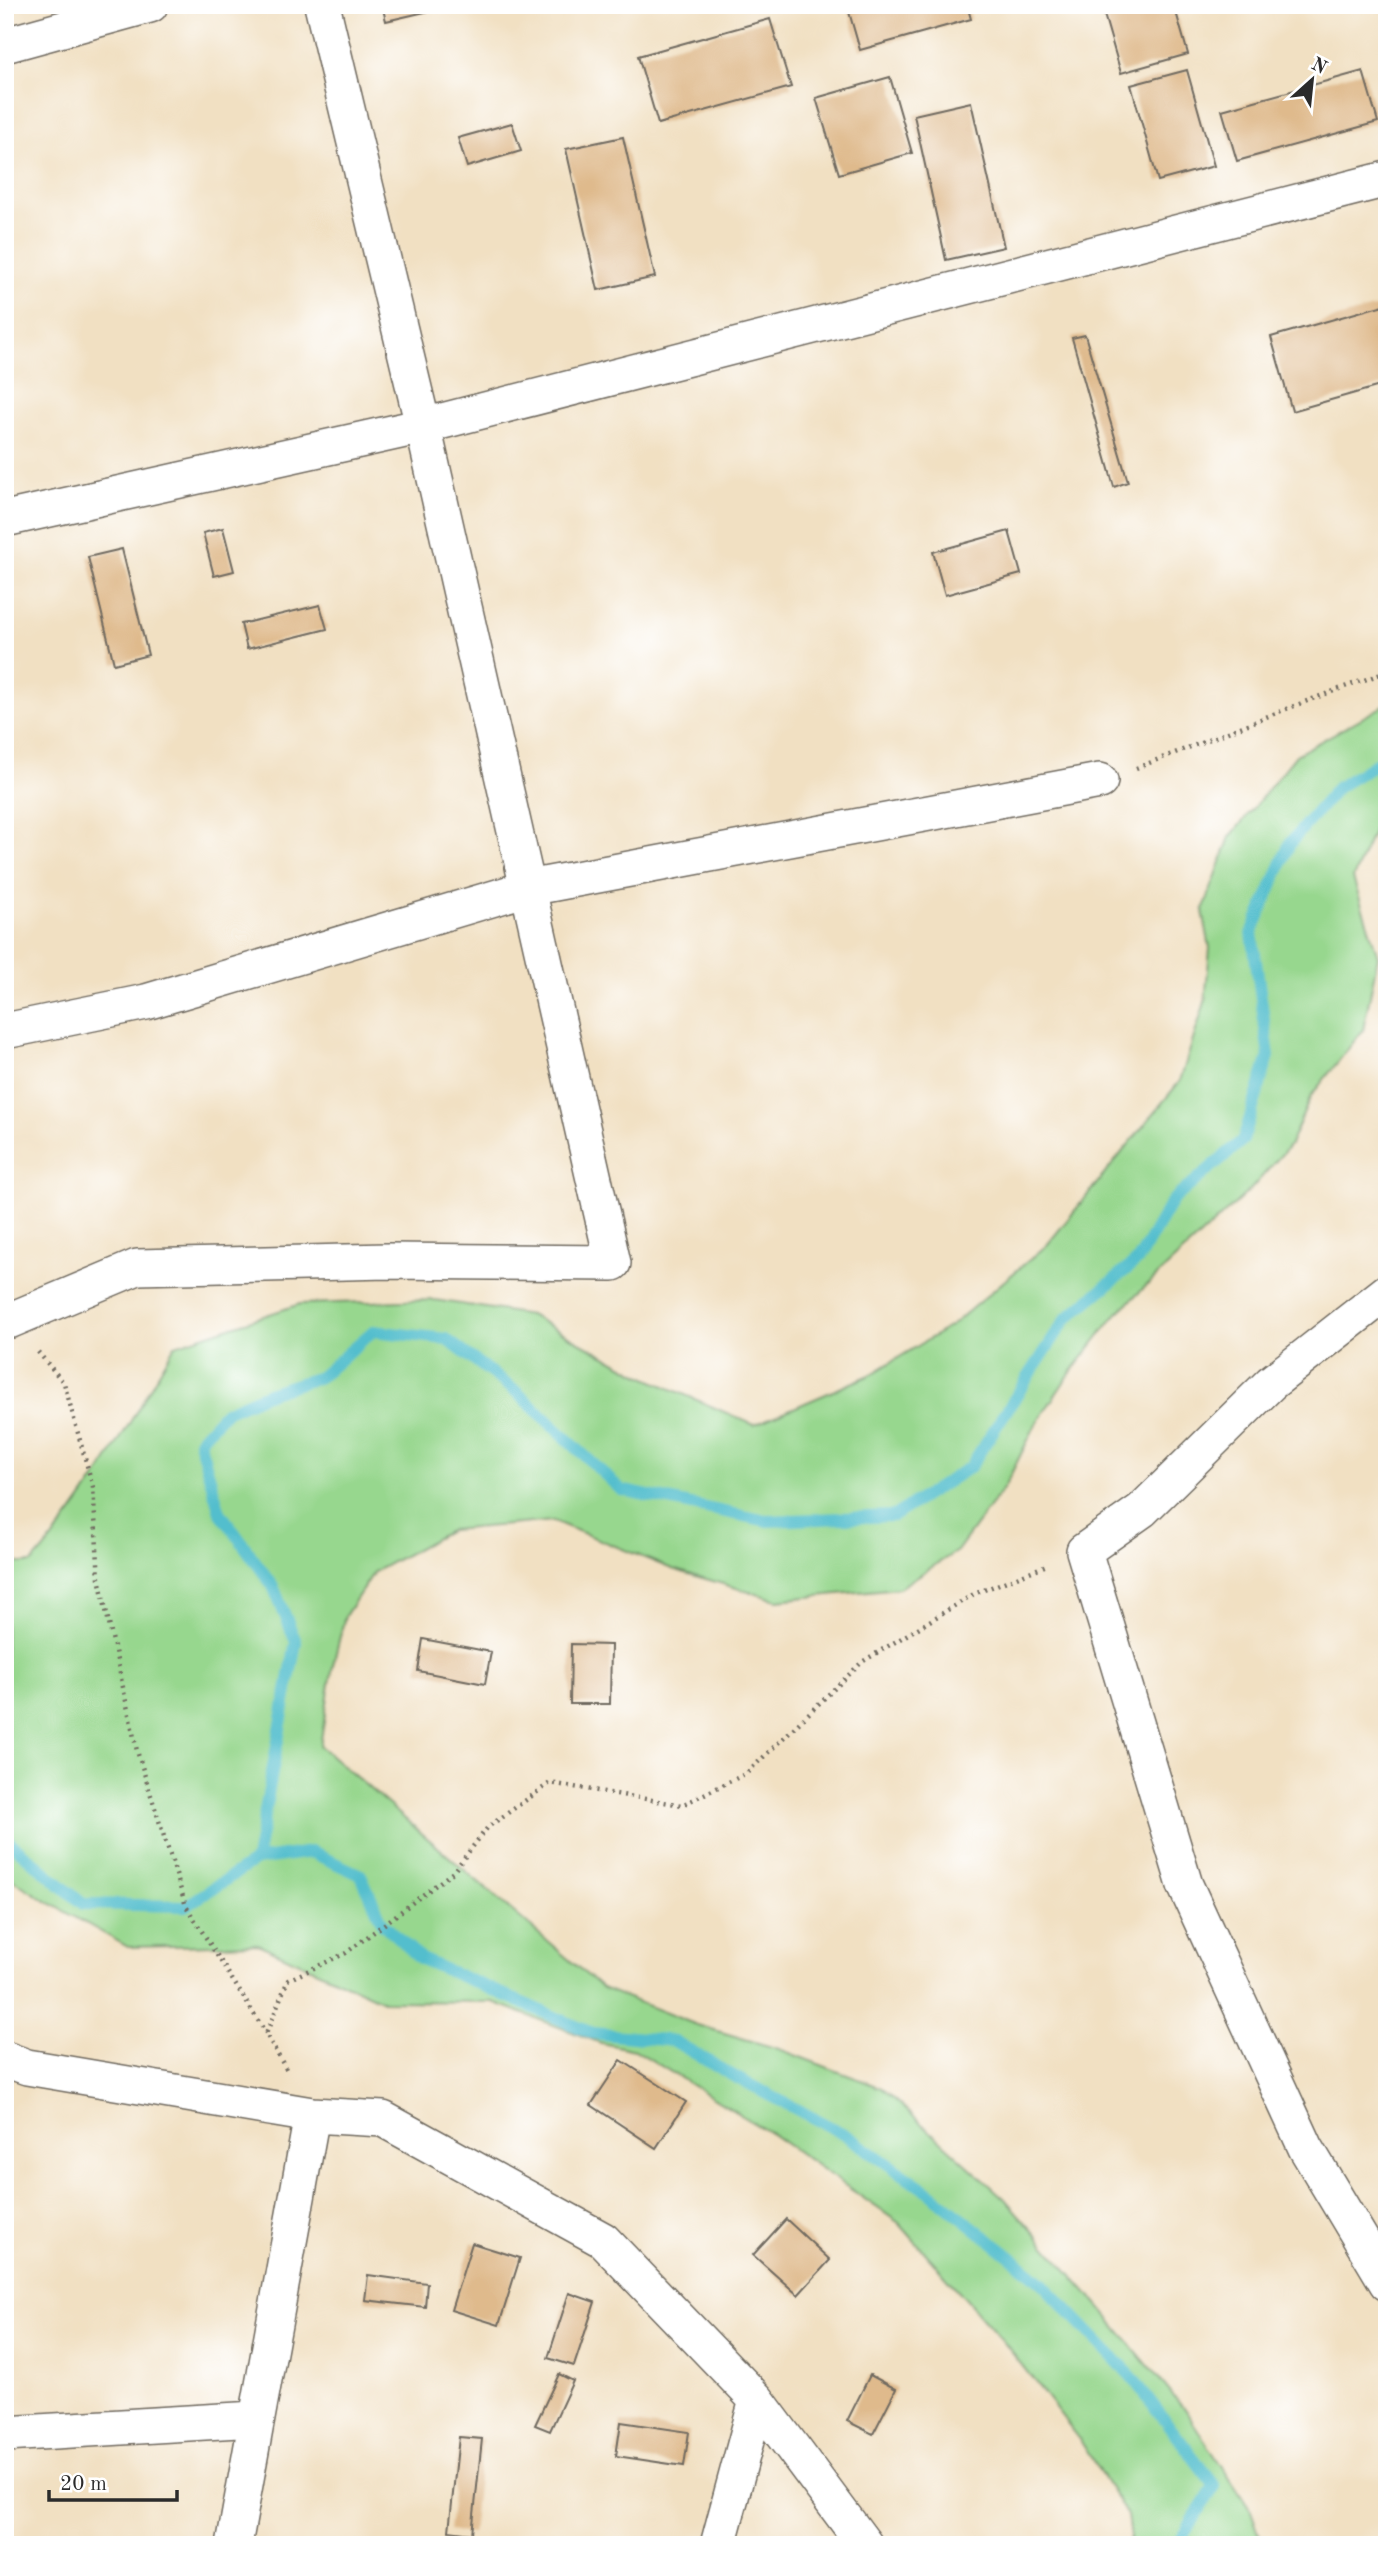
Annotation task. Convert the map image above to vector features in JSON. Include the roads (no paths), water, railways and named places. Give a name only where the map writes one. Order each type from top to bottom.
[{"type":"street","points":[[5,45],[150,5]]},
{"type":"street","points":[[8,1321],[137,1267],[387,1261],[613,1263],[423,426],[321,5]]},
{"type":"street","points":[[5,519],[423,426],[1387,179]]},
{"type":"street","points":[[5,1031],[146,1002],[528,888],[1100,781]]},
{"type":"street","points":[[1387,1292],[1271,1383],[1142,1510],[1084,1551],[1185,1885],[1306,2148],[1387,2283]]},
{"type":"street","points":[[5,2059],[27,2067],[312,2115],[383,2119],[603,2240],[757,2400],[865,2545]]},
{"type":"street","points":[[234,2545],[312,2115]]},
{"type":"street","points":[[718,2545],[757,2400]]},
{"type":"street","points":[[5,2434],[255,2419]]},
{"type":"waterway","points":[[5,1838],[83,1904],[186,1906],[256,1860],[296,1642],[273,1586],[220,1512],[199,1441],[225,1412],[271,1392],[320,1377],[373,1331],[446,1339],[518,1393],[621,1490],[767,1521],[894,1516],[970,1467],[1066,1319],[1138,1260],[1172,1201],[1243,1140],[1269,1056],[1252,933],[1290,843],[1338,787],[1387,757]]},
{"type":"waterway","points":[[256,1860],[311,1852],[361,1875],[383,1924],[421,1959],[592,2033],[674,2041],[735,2077],[844,2134],[929,2192],[1036,2277],[1131,2376],[1215,2486],[1178,2543],[1180,2545]]}]
